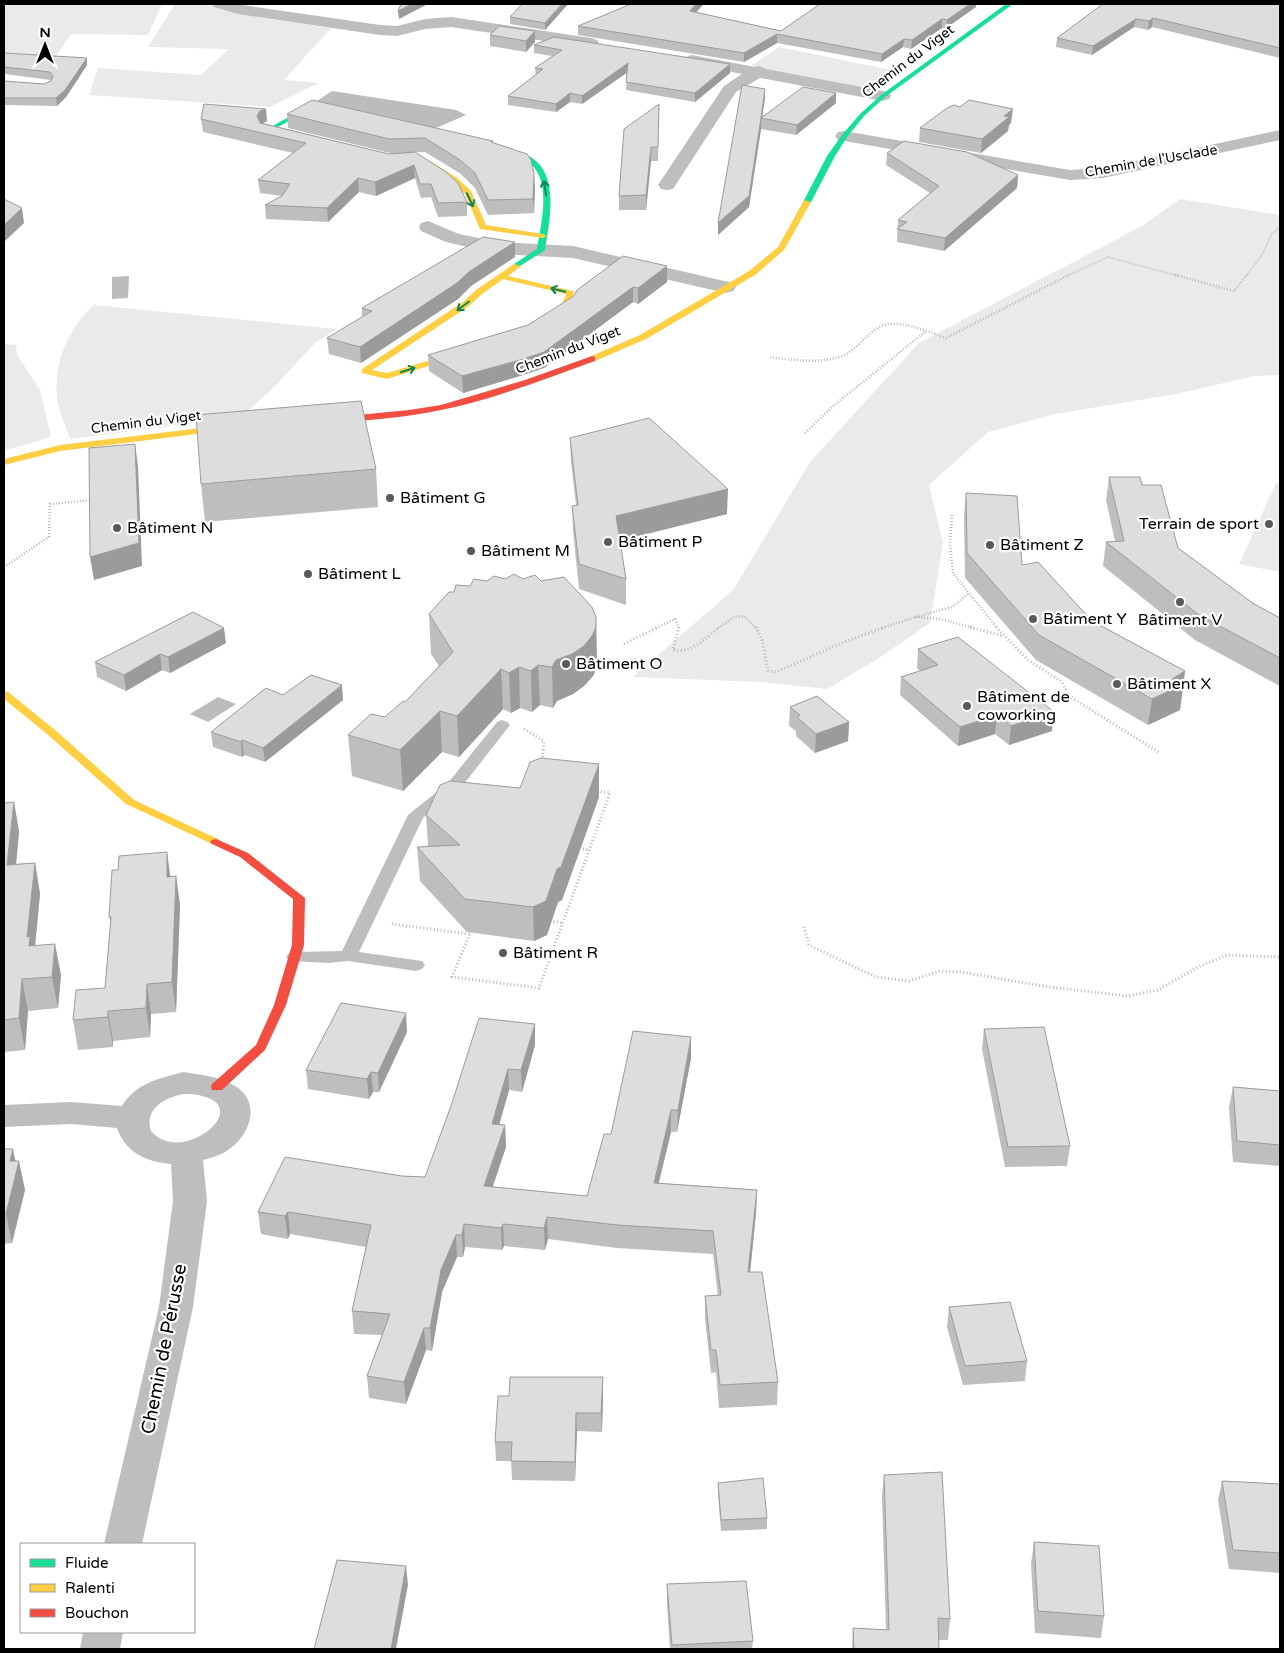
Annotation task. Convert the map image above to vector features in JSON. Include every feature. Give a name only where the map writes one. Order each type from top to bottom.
[{"type":"street","points":[[219,4],[238,9],[361,28],[397,31],[425,24],[451,22],[603,45]]},
{"type":"street","name":"Chemin du Viget","points":[[312,422],[375,417],[434,409],[528,382],[601,356],[643,337],[752,272],[781,248],[844,136],[862,115],[883,96],[1010,4]]},
{"type":"street","points":[[679,58],[883,96]]},
{"type":"street","points":[[667,185],[730,89],[759,72]]},
{"type":"street","points":[[305,139],[268,130],[311,107],[330,111]]},
{"type":"street","name":"Chemin de l'Usclade","points":[[844,136],[1070,175],[1103,173],[1280,135]]},
{"type":"street","points":[[472,349],[387,376],[365,372],[466,304],[542,243],[546,193],[541,170],[535,163],[502,150],[483,146]]},
{"type":"street","points":[[419,158],[454,180],[468,193],[483,227],[573,252],[726,287]]},
{"type":"street","points":[[428,227],[453,238],[498,248],[542,243]]},
{"type":"street","points":[[502,277],[570,292],[566,306],[528,329]]},
{"type":"street","name":"Chemin du Viget","points":[[4,462],[60,448],[246,426]]},
{"type":"street","points":[[4,694],[51,732],[130,802],[244,855],[298,898],[298,945],[280,1005],[261,1047],[217,1087]]},
{"type":"street","points":[[183,1083],[201,1083],[217,1087],[229,1095],[236,1106],[236,1118],[231,1130],[220,1141],[204,1149],[186,1153],[167,1153],[151,1149],[139,1140],[132,1130],[132,1118],[138,1105],[150,1095],[166,1087],[183,1083]]},
{"type":"street","points":[[4,1116],[71,1113],[132,1118]]},
{"type":"street","name":"Chemin de Pérusse","points":[[123,1543],[176,1307],[190,1201],[186,1153]]},
{"type":"street","points":[[100,1649],[103,1633]]},
{"type":"lane","points":[[348,956],[416,816],[454,786],[502,725]]},
{"type":"lane","points":[[295,957],[329,958],[348,956],[416,965]]},
{"type":"path","points":[[770,357],[803,362],[843,356],[878,329],[889,324],[912,327],[946,338],[1033,292],[1108,257],[1234,291],[1265,250],[1269,238],[1280,227]]},
{"type":"path","points":[[805,433],[833,406],[926,332]]},
{"type":"path","points":[[4,567],[49,538],[50,504],[98,500]]},
{"type":"path","points":[[952,515],[950,543],[953,573],[1002,636],[1028,660],[1062,682],[1069,696],[1160,753]]},
{"type":"path","points":[[624,644],[674,619],[678,622],[680,628],[673,650],[677,652],[688,650],[733,617],[744,616],[753,622],[761,633],[768,671],[773,673],[784,670],[827,648],[948,607],[964,600],[968,594]]},
{"type":"path","points":[[916,617],[940,619],[1002,636]]},
{"type":"path","points":[[522,727],[544,741],[544,755],[538,769]]},
{"type":"path","points":[[473,926],[452,977],[539,988],[610,793],[591,791]]},
{"type":"path","points":[[571,848],[589,850]]},
{"type":"path","points":[[545,920],[563,922]]},
{"type":"path","points":[[365,921],[470,934]]},
{"type":"path","points":[[804,927],[809,945],[876,977],[910,981],[940,971],[961,972],[1049,987],[1128,996],[1158,990],[1198,967],[1227,955],[1280,957]]},
{"type":"shaded area","points":[[7,4],[162,4],[148,35],[71,34],[55,57],[4,55],[4,9]]},
{"type":"shaded area","points":[[175,4],[203,4],[253,16],[331,28],[284,80],[319,83],[270,107],[89,95],[98,68],[201,75],[229,49],[148,47]]},
{"type":"shaded area","points":[[779,47],[901,72],[874,89],[864,89],[751,66]]},
{"type":"shaded area","points":[[332,91],[456,110],[466,115],[436,128],[317,101]]},
{"type":"shaded area","points":[[1180,199],[1280,215],[1280,375],[1255,376],[1176,394],[1055,414],[988,432],[929,485],[943,543],[930,623],[879,658],[827,689],[761,682],[633,677],[734,589],[810,462],[919,343],[1142,226]]},
{"type":"shaded area","points":[[129,276],[128,298],[112,299],[112,277]]},
{"type":"shaded area","points":[[94,305],[337,329],[316,342],[274,387],[241,417],[70,439],[57,399],[60,360],[76,325]]},
{"type":"shaded area","points":[[4,344],[16,345],[17,355],[40,390],[51,436],[4,451]]},
{"type":"shaded area","name":"Terrain de sport","points":[[1276,483],[1280,484],[1280,572],[1239,564]]},
{"type":"shaded area","points":[[218,697],[236,704],[208,722],[190,714]]},
{"type":"building","points":[[401,4],[412,4],[398,11]]},
{"type":"building","points":[[522,4],[562,4],[545,23],[510,17]]},
{"type":"building","points":[[631,4],[696,4],[690,11],[781,31],[820,4],[970,4],[947,20],[942,19],[912,40],[904,39],[882,54],[777,34],[744,53],[578,26]]},
{"type":"building","points":[[1103,4],[1280,4],[1280,48],[1153,18],[1149,21],[1136,19],[1093,46],[1057,38]]},
{"type":"building","points":[[499,26],[535,31],[526,41],[490,35]]},
{"type":"building","points":[[554,37],[730,64],[695,93],[626,82],[628,63],[582,96],[570,93],[556,104],[508,96],[543,69],[535,68],[562,50],[534,45]]},
{"type":"building","points":[[4,53],[87,58],[65,90],[56,98],[4,98],[4,81],[44,84],[51,81],[53,76],[50,72],[4,67]]},
{"type":"building","points":[[742,85],[765,89],[749,196],[718,223]]},
{"type":"building","points":[[803,87],[836,93],[797,125],[761,118]]},
{"type":"building","points":[[312,100],[493,141],[491,142],[527,154],[531,160],[534,174],[533,199],[488,200],[475,173],[460,160],[425,138],[389,139],[287,114]]},
{"type":"building","points":[[969,100],[1013,109],[1004,116],[1009,117],[982,139],[920,128],[947,108],[954,105],[960,107]]},
{"type":"building","points":[[204,104],[266,109],[260,111],[257,116],[260,123],[389,154],[415,152],[446,172],[458,183],[467,202],[438,203],[431,184],[420,184],[414,165],[375,182],[358,178],[327,208],[265,205],[282,196],[290,184],[258,180],[306,143],[201,119]]},
{"type":"building","points":[[659,104],[658,147],[651,147],[646,195],[619,196],[624,129]]},
{"type":"building","points":[[904,141],[967,152],[1018,175],[945,238],[897,229],[907,222],[898,220],[939,186],[887,153]]},
{"type":"building","points":[[4,199],[22,208],[4,225]]},
{"type":"building","points":[[483,237],[515,242],[360,347],[327,338],[372,311],[362,308]]},
{"type":"building","points":[[623,256],[667,266],[638,288],[633,287],[544,352],[462,376],[428,355],[528,325],[574,296],[577,290]]},
{"type":"building","points":[[361,401],[376,469],[201,484],[196,415]]},
{"type":"building","points":[[649,418],[728,489],[616,516],[626,579],[579,564],[572,506],[578,505],[570,438]]},
{"type":"building","points":[[135,444],[139,543],[90,557],[89,448]]},
{"type":"building","points":[[1109,477],[1140,477],[1142,485],[1161,485],[1178,548],[1254,604],[1280,618],[1280,658],[1199,615],[1106,542],[1124,541]]},
{"type":"building","points":[[966,493],[1017,496],[1022,565],[1038,562],[1092,621],[1185,671],[1172,679],[1184,684],[1152,699],[1039,635],[967,553]]},
{"type":"building","points":[[514,574],[523,579],[535,575],[541,581],[564,577],[592,607],[596,617],[596,627],[584,646],[572,654],[556,660],[552,667],[538,665],[531,671],[519,667],[509,673],[501,669],[457,716],[440,711],[400,750],[348,735],[371,714],[385,717],[403,701],[405,702],[453,652],[429,614],[449,592],[454,592],[456,585],[470,586],[474,579],[487,581],[494,576],[505,579]]},
{"type":"building","points":[[193,612],[224,628],[168,657],[160,654],[124,675],[95,662]]},
{"type":"building","name":"Bâtiment de coworking","points":[[958,637],[1054,712],[1011,726],[997,715],[960,727],[901,677],[938,665],[918,649]]},
{"type":"building","points":[[311,675],[342,685],[263,748],[211,732],[266,688],[283,695]]},
{"type":"building","points":[[817,696],[849,722],[816,734],[797,717],[800,715],[790,707]]},
{"type":"building","points":[[541,758],[599,764],[561,867],[557,869],[546,901],[533,907],[465,899],[417,847],[460,845],[426,815],[440,785],[450,781],[520,788],[530,762]]},
{"type":"building","points":[[14,802],[7,865],[35,863],[27,937],[30,936],[29,946],[55,944],[52,977],[22,979],[19,1018],[4,1020],[4,803]]},
{"type":"building","points":[[167,852],[167,877],[176,876],[172,982],[147,984],[146,1008],[108,1011],[108,1017],[73,1020],[76,990],[105,988],[111,917],[109,917],[112,870],[118,870],[119,856]]},
{"type":"building","points":[[341,1003],[406,1013],[378,1073],[371,1072],[367,1079],[306,1070]]},
{"type":"building","points":[[479,1018],[535,1024],[521,1070],[508,1069],[492,1124],[505,1125],[484,1186],[587,1196],[604,1134],[611,1134],[633,1031],[691,1037],[678,1110],[671,1110],[654,1183],[757,1190],[748,1272],[762,1272],[778,1382],[720,1385],[716,1350],[711,1350],[705,1296],[721,1295],[713,1231],[617,1225],[547,1217],[544,1228],[503,1224],[501,1228],[464,1224],[462,1235],[456,1235],[441,1270],[430,1328],[424,1328],[404,1382],[367,1376],[390,1314],[352,1311],[371,1225],[288,1212],[285,1216],[258,1212],[285,1157],[402,1176],[425,1177],[452,1103]]},
{"type":"building","points":[[1044,1027],[1070,1146],[1008,1147],[984,1029]]},
{"type":"building","points":[[1233,1087],[1280,1091],[1280,1145],[1237,1141]]},
{"type":"building","points":[[4,1149],[13,1149],[10,1161],[19,1161],[6,1214],[4,1214]]},
{"type":"building","points":[[1010,1302],[1027,1361],[965,1366],[949,1307]]},
{"type":"building","points":[[510,1377],[603,1377],[601,1413],[576,1413],[575,1462],[511,1461],[512,1442],[495,1442],[498,1396],[509,1396]]},
{"type":"building","points":[[942,1472],[950,1619],[938,1618],[939,1649],[854,1649],[853,1628],[889,1630],[884,1475]]},
{"type":"building","points":[[763,1478],[767,1518],[721,1520],[718,1483]]},
{"type":"building","points":[[1222,1481],[1280,1484],[1280,1553],[1233,1550]]},
{"type":"building","points":[[1034,1542],[1099,1546],[1104,1616],[1038,1611]]},
{"type":"building","points":[[337,1560],[406,1566],[391,1649],[314,1649]]},
{"type":"building","points":[[746,1581],[753,1641],[672,1645],[667,1584]]},
{"type":"traffic: fast","points":[[807,202],[831,156],[844,136],[862,115],[883,96],[1010,4]]},
{"type":"traffic: fast","points":[[296,137],[268,130],[311,107],[322,110]]},
{"type":"traffic: fast","points":[[496,148],[517,153],[535,164],[541,172],[546,193],[541,250],[517,266]]},
{"type":"traffic: slow","points":[[427,163],[454,180],[468,193],[483,227],[543,236]]},
{"type":"traffic: slow","points":[[592,359],[643,337],[752,273],[781,248],[807,202]]},
{"type":"traffic: slow","points":[[464,352],[387,376],[365,371],[466,304],[479,292],[517,266]]},
{"type":"traffic: slow","points":[[502,277],[570,293],[566,306],[539,322]]},
{"type":"traffic: slow","points":[[4,462],[60,448],[234,427]]},
{"type":"traffic: slow","points":[[4,694],[51,732],[130,802],[216,842]]},
{"type":"traffic: jam","points":[[327,421],[409,413],[442,407],[528,382],[592,359]]},
{"type":"traffic: jam","points":[[216,842],[244,855],[299,898],[298,945],[280,1005],[261,1047],[217,1087]]},
{"type":"place","name":"Bâtiment G","points":[[390,498]]},
{"type":"place","name":"Terrain de sport","points":[[1269,524]]},
{"type":"place","name":"Bâtiment N","points":[[117,528]]},
{"type":"place","name":"Bâtiment P","points":[[608,542]]},
{"type":"place","name":"Bâtiment Z","points":[[990,545]]},
{"type":"place","name":"Bâtiment M","points":[[471,551]]},
{"type":"place","name":"Bâtiment L","points":[[308,574]]},
{"type":"place","name":"Bâtiment V","points":[[1180,602]]},
{"type":"place","name":"Bâtiment Y","points":[[1033,619]]},
{"type":"place","name":"Bâtiment O","points":[[566,664]]},
{"type":"place","name":"Bâtiment X","points":[[1117,684]]},
{"type":"place","name":"Bâtiment de coworking","points":[[967,706]]},
{"type":"place","name":"Bâtiment R","points":[[503,953]]}]
